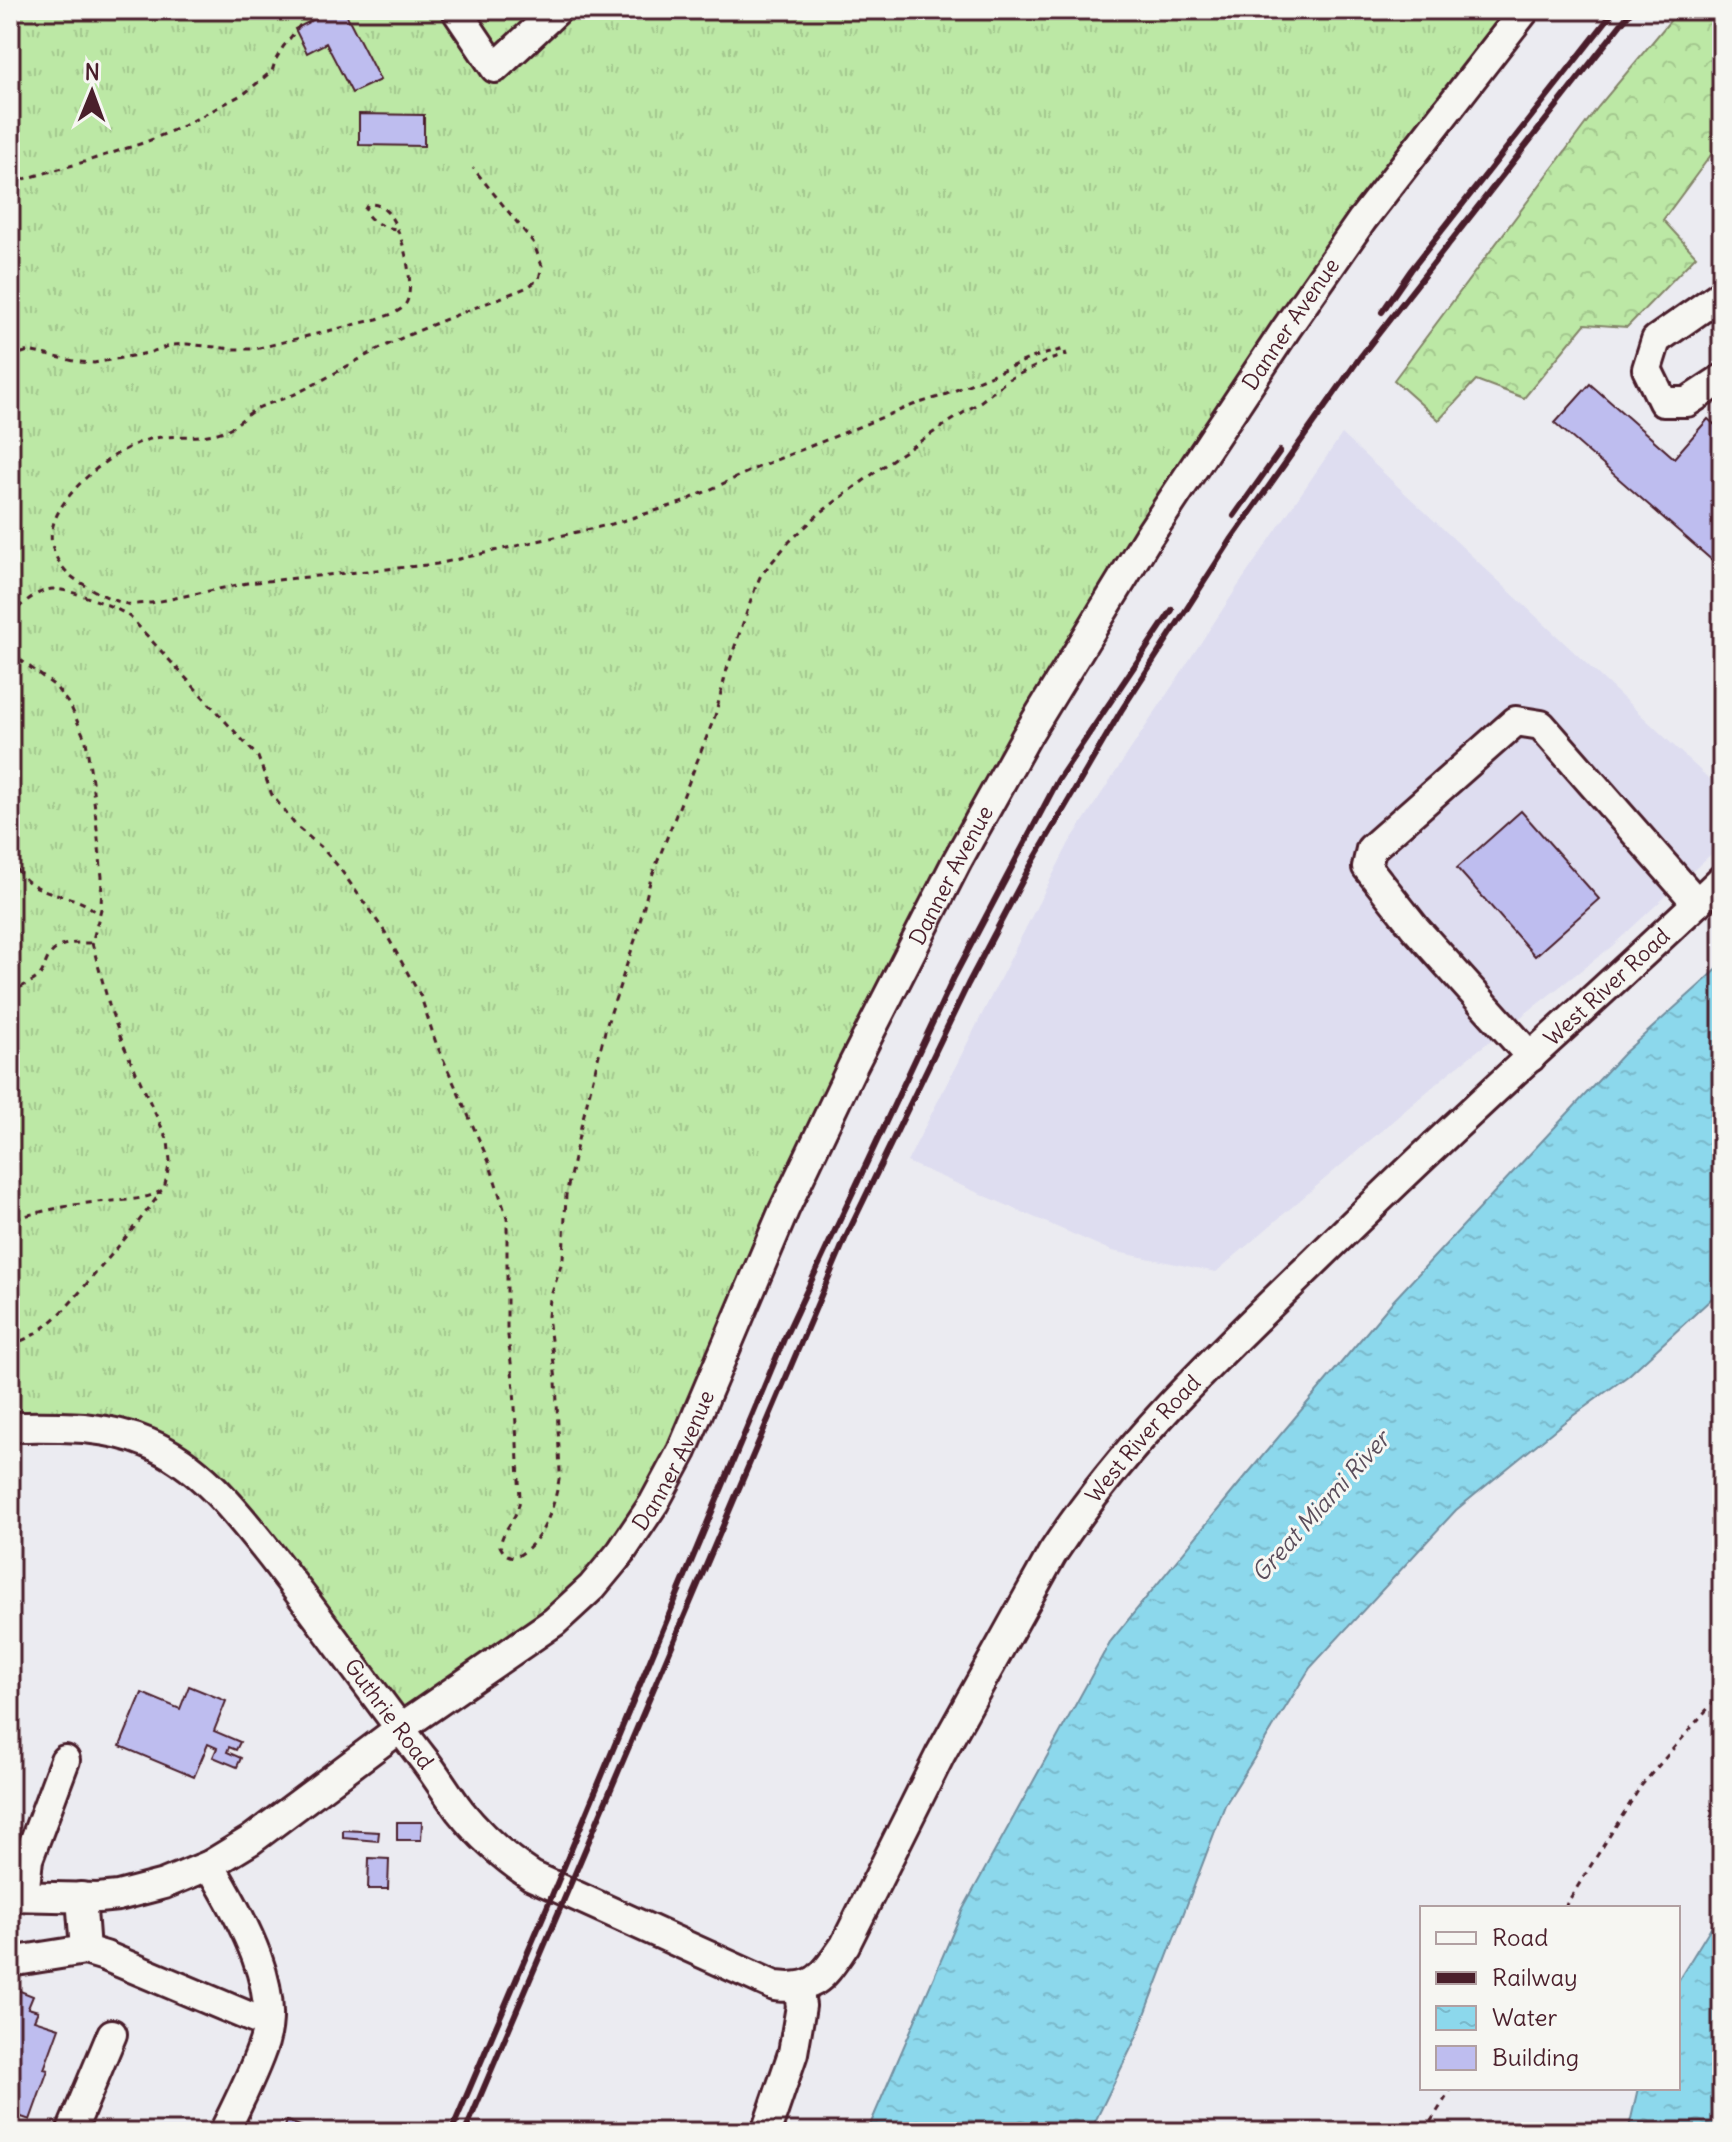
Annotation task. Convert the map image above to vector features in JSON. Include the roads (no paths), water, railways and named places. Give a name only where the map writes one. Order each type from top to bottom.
[{"type":"street","points":[[458,11],[495,68],[557,10]]},
{"type":"street","name":"Danner Avenue","points":[[17,1896],[118,1896],[164,1884],[210,1865],[251,1840],[399,1729],[554,1622],[592,1587],[634,1534],[682,1451],[784,1210],[853,1065],[957,861],[1026,737],[1148,537],[1286,329],[1362,220],[1525,10]]},
{"type":"street","points":[[1722,294],[1656,340],[1647,369],[1663,402],[1687,402],[1722,379]]},
{"type":"street","points":[[1531,1057],[1415,928],[1367,867],[1371,849],[1516,721],[1541,725],[1697,903]]},
{"type":"street","name":"West River Road","points":[[798,1987],[825,1973],[845,1945],[940,1755],[1034,1584],[1072,1523],[1108,1475],[1246,1327],[1722,879]]},
{"type":"street","name":"Guthrie Road","points":[[10,1427],[75,1427],[113,1432],[149,1443],[179,1458],[244,1521],[461,1811],[489,1843],[532,1876],[775,1986],[798,1987]]},
{"type":"street","points":[[17,1896],[65,1760]]},
{"type":"street","points":[[210,1865],[257,1955],[268,2015],[265,2040],[224,2132]]},
{"type":"street","points":[[81,1897],[85,1950]]},
{"type":"street","points":[[10,1962],[85,1950],[267,2024]]},
{"type":"street","points":[[766,2132],[793,2053],[801,2006],[798,1987]]},
{"type":"street","points":[[71,2132],[112,2034]]},
{"type":"water","name":"Great Miami River","points":[[1722,965],[1722,1289],[1629,1375],[1563,1423],[1456,1510],[1310,1668],[1225,1805],[1136,2038],[1090,2132],[867,2132],[963,1909],[1110,1642],[1393,1301],[1623,1054]]},
{"type":"water","points":[[1722,1909],[1722,2132],[1628,2132],[1638,2090],[1680,2090],[1680,1978]]},
{"type":"railway","points":[[1382,312],[1411,270],[1615,10]]},
{"type":"railway","points":[[465,2132],[845,1239],[968,984],[1027,872],[1121,711],[1231,540],[1361,356],[1632,10]]},
{"type":"railway","points":[[1234,516],[1280,451]]},
{"type":"railway","points":[[451,2132],[784,1339],[954,977],[1058,780],[1172,610]]}]
